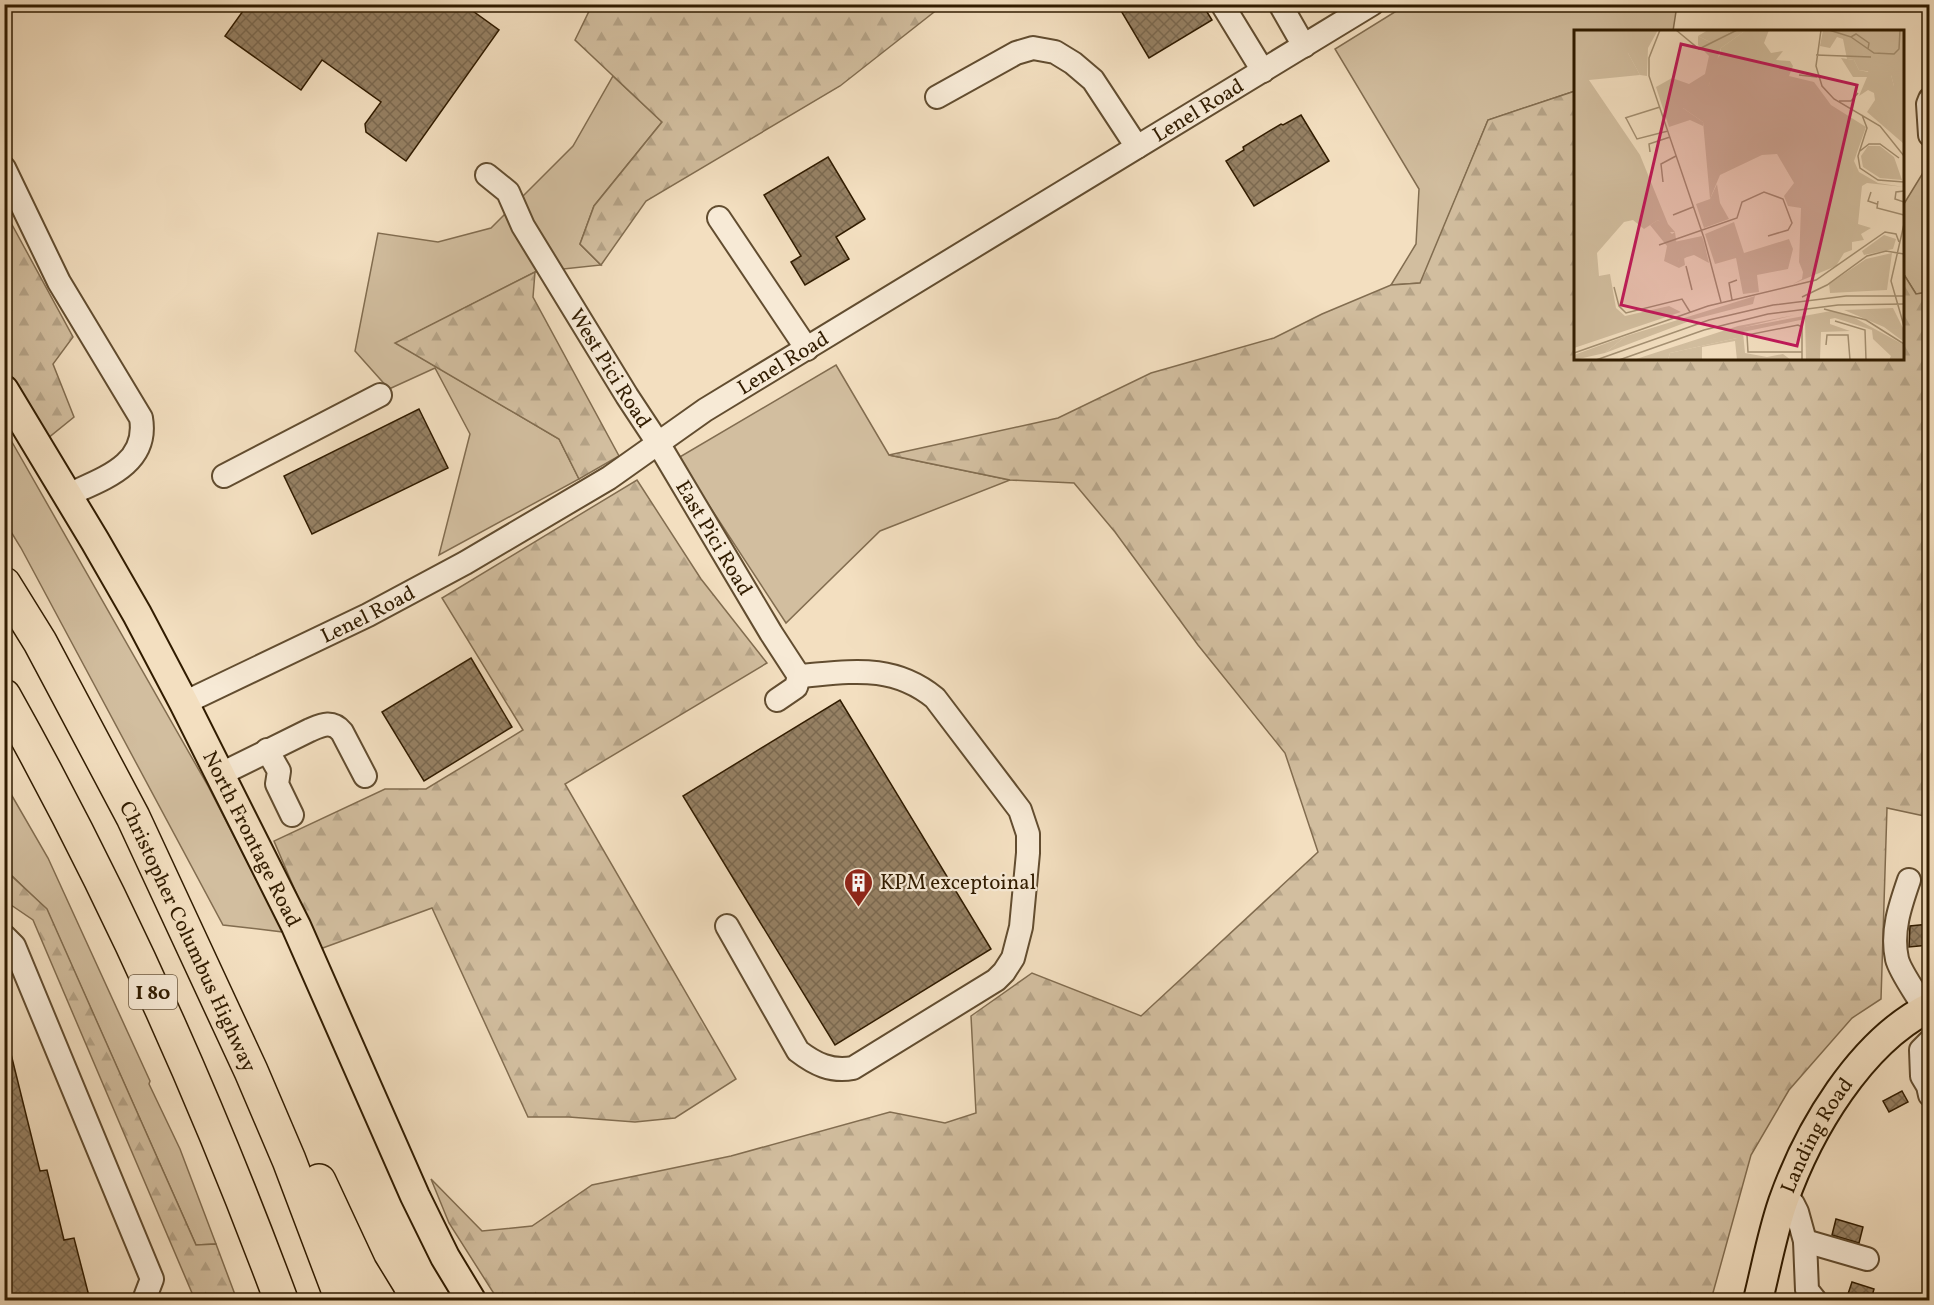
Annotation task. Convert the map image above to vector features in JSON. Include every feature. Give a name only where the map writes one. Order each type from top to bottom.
[{"type":"highway","name":"Christopher Columbus Highway","points":[[4,584],[40,642],[133,817],[251,1071],[289,1160],[342,1300]]},
{"type":"highway","name":"I 80","points":[[4,696],[97,872],[180,1049],[232,1173],[281,1300]]},
{"type":"highway","points":[[251,1071],[281,1094],[360,1269],[379,1300]]},
{"type":"highway","points":[[268,1300],[269,1268]]},
{"type":"main road","name":"North Frontage Road","points":[[4,390],[132,604],[221,774],[296,926],[415,1196],[445,1257],[471,1300]]},
{"type":"main road","name":"Landing Road","points":[[1758,1300],[1785,1197],[1796,1168],[1815,1131],[1840,1091],[1866,1059],[1908,1020],[1927,1008]]},
{"type":"street","points":[[1222,4],[1263,71]]},
{"type":"street","points":[[1280,4],[1304,46]]},
{"type":"street","name":"Lenel Road","points":[[184,703],[368,615],[465,563],[609,478],[705,410],[1372,4]]},
{"type":"street","points":[[937,97],[1016,53],[1032,48],[1055,52],[1073,63],[1092,80],[1137,147]]},
{"type":"street","points":[[1929,99],[1929,135]]},
{"type":"street","points":[[4,168],[59,282],[141,418],[142,430],[139,446],[129,461],[114,473],[68,495]]},
{"type":"street","name":"West Pici Road","points":[[487,175],[508,192],[523,226],[658,443]]},
{"type":"street","points":[[719,218],[807,349]]},
{"type":"street","points":[[224,476],[380,396]]},
{"type":"street","name":"East Pici Road","points":[[658,443],[799,676]]},
{"type":"street","points":[[726,926],[798,1051],[816,1064],[834,1070],[858,1065],[996,980],[1010,965],[1017,948],[1028,853],[1026,825],[1020,810],[935,698],[921,686],[905,679],[883,673],[861,671],[799,676],[796,687],[777,700]]},
{"type":"street","points":[[221,774],[267,750],[322,725],[331,724],[337,726],[342,732],[365,776]]},
{"type":"street","points":[[267,750],[279,771],[277,784],[292,815]]},
{"type":"street","points":[[1909,880],[1900,905],[1895,933],[1898,961],[1927,1008]]},
{"type":"street","points":[[4,936],[14,946],[152,1280],[144,1300]]},
{"type":"street","points":[[1929,1041],[1921,1050],[1922,1076],[1928,1086],[1929,1095]]},
{"type":"street","points":[[1785,1197],[1793,1204],[1797,1212],[1805,1241],[1807,1290],[1815,1300]]},
{"type":"street","points":[[1805,1241],[1868,1259]]},
{"type":"green space","points":[[592,4],[943,5],[840,86],[646,201],[601,265],[580,244],[594,206],[662,122],[575,40]]},
{"type":"green space","points":[[1406,5],[1677,5],[1673,30],[1574,30],[1574,91],[1488,120],[1421,283],[1391,285],[1416,244],[1419,189],[1335,49]]},
{"type":"green space","points":[[613,76],[662,122],[594,206],[580,244],[601,265],[535,272],[396,343],[559,439],[579,479],[439,555],[470,434],[435,368],[389,389],[355,351],[378,233],[438,242],[491,228],[573,146]]},
{"type":"green space","points":[[1574,91],[1574,360],[1904,360],[1904,275],[1916,294],[1929,292],[1929,817],[1887,808],[1881,999],[1852,1018],[1789,1090],[1751,1155],[1711,1300],[498,1300],[449,1223],[431,1179],[482,1231],[532,1226],[592,1185],[731,1156],[890,1112],[945,1123],[976,1113],[971,1016],[1032,973],[1141,1016],[1318,852],[1285,753],[1198,645],[1115,532],[1074,483],[1010,480],[889,455],[1058,418],[1151,373],[1274,338],[1322,314],[1391,285],[1420,283],[1488,120]]},
{"type":"green space","points":[[1929,163],[1929,292],[1916,294],[1904,275],[1904,204]]},
{"type":"green space","points":[[4,210],[73,337],[53,364],[74,417],[48,438],[5,366]]},
{"type":"green space","points":[[535,272],[533,297],[619,456],[579,479],[559,439],[395,343]]},
{"type":"green space","points":[[836,365],[889,455],[1010,480],[880,531],[786,623],[678,458]]},
{"type":"green space","points":[[4,428],[208,786],[283,932],[223,925],[5,522]]},
{"type":"green space","points":[[637,480],[701,579],[767,663],[565,784],[736,1079],[675,1118],[635,1122],[569,1117],[528,1117],[432,908],[320,949],[274,841],[385,789],[426,789],[523,730],[442,598]]},
{"type":"green space","points":[[4,782],[48,858],[180,1149],[216,1244],[196,1245],[47,910],[5,869]]},
{"type":"green space","points":[[4,869],[47,909],[196,1245],[216,1244],[237,1300],[195,1300],[33,920],[11,905],[5,907]]},
{"type":"building","points":[[248,4],[463,4],[499,30],[406,161],[366,132],[365,124],[381,102],[322,60],[301,90],[225,36]]},
{"type":"building","points":[[1117,4],[1202,4],[1212,20],[1149,58]]},
{"type":"building","points":[[1301,115],[1329,161],[1254,206],[1226,161],[1244,150],[1243,147]]},
{"type":"building","points":[[828,157],[865,219],[836,237],[849,259],[805,285],[791,262],[801,256],[764,195]]},
{"type":"building","points":[[419,409],[448,468],[312,534],[284,476]]},
{"type":"building","points":[[471,658],[512,727],[424,781],[382,712]]},
{"type":"building","name":"KPM exceptoinal","points":[[840,700],[991,949],[835,1045],[683,796]]},
{"type":"building","points":[[1929,924],[1929,945],[1909,947],[1910,926]]},
{"type":"building","points":[[9,1046],[40,1171],[47,1170],[64,1240],[74,1238],[90,1300],[4,1300],[4,1047]]},
{"type":"building","points":[[1902,1091],[1908,1102],[1889,1112],[1883,1101]]},
{"type":"building","points":[[1836,1219],[1863,1227],[1859,1243],[1832,1235]]},
{"type":"building","points":[[1852,1282],[1874,1289],[1871,1300],[1846,1300]]},
{"type":"place","name":"KPM exceptoinal","points":[[859,908]]}]
